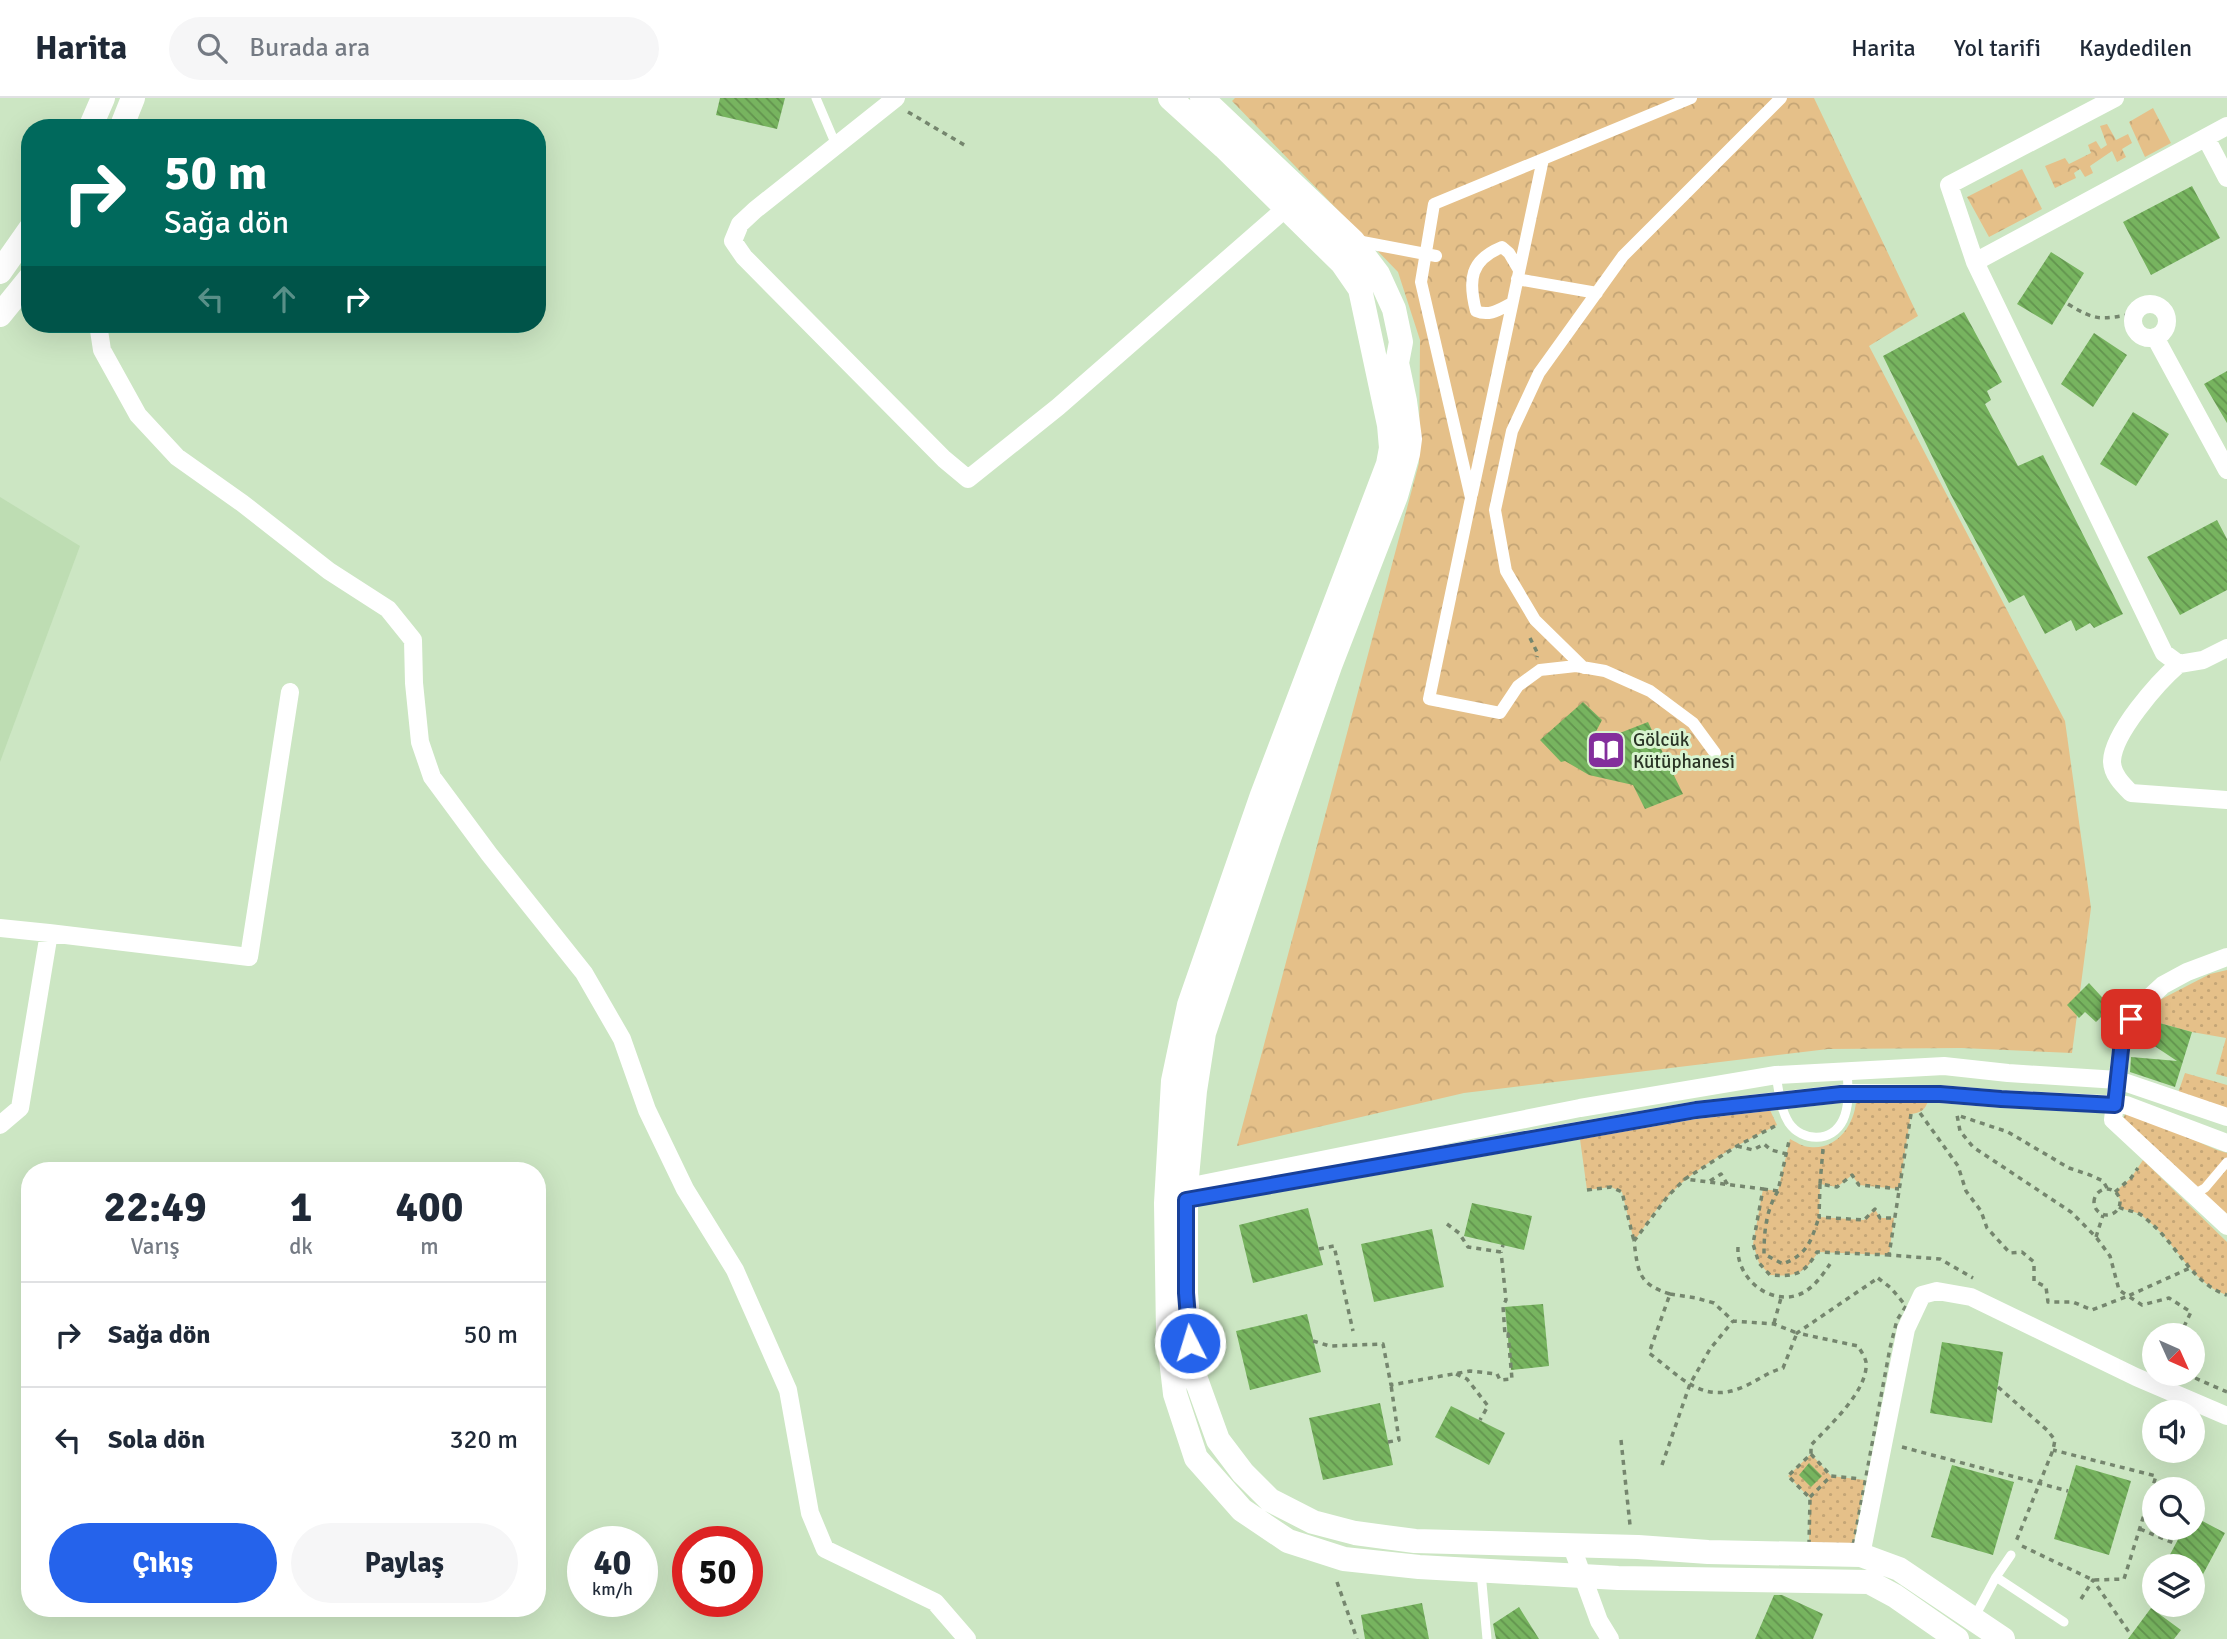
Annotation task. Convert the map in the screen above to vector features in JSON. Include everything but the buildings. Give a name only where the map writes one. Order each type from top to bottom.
[{"type":"main road","points":[[94,119],[103,98]]},
{"type":"main road","points":[[125,119],[133,98]]},
{"type":"main road","points":[[1170,98],[1342,263],[1360,289],[1389,425],[1391,448],[1388,464],[1262,795],[1189,1005],[1173,1081],[1176,1195],[1192,1368],[1218,1440],[1243,1473],[1270,1500],[1313,1522],[1355,1533],[1415,1541],[1861,1555],[1899,1569],[2003,1639]]},
{"type":"main road","points":[[1202,98],[1353,241],[1378,274],[1394,309],[1401,342],[1397,363],[1409,429],[1408,454],[1396,496],[1325,679],[1204,1033],[1176,1195],[1168,1333],[1175,1394],[1196,1458],[1242,1510],[1288,1541],[1344,1559],[1419,1567],[1583,1576],[1869,1582],[1895,1596],[1957,1639]]},
{"type":"main road","points":[[0,272],[21,242]]},
{"type":"main road","points":[[0,315],[21,289]]},
{"type":"street","points":[[1471,498],[1422,282],[1430,255],[1434,204],[1691,98]]},
{"type":"street","points":[[1584,668],[1535,620],[1506,571],[1495,510],[1512,431],[1539,373],[1623,256],[1781,98]]},
{"type":"street","points":[[2115,98],[1949,185],[1975,262],[2164,653],[2179,664]]},
{"type":"street","points":[[899,103],[836,145],[740,223],[733,241],[744,257],[856,372],[944,459],[968,479],[1068,398],[1286,208]]},
{"type":"street","points":[[1975,262],[2227,126]]},
{"type":"street","points":[[2206,138],[2227,177]]},
{"type":"street","points":[[1543,159],[1429,699],[1500,713],[1518,686],[1540,670],[1576,666],[1605,671],[1650,691],[1693,723],[1715,753]]},
{"type":"street","points":[[1353,241],[1430,255]]},
{"type":"street","points":[[1513,303],[1494,312],[1484,314],[1476,311],[1472,276],[1480,261],[1502,247],[1509,253],[1518,274]]},
{"type":"street","points":[[1518,274],[1597,293]]},
{"type":"street","points":[[2146,304],[2157,305],[2165,313],[2166,325],[2161,334],[2144,337],[2135,331],[2134,314],[2146,304]]},
{"type":"street","points":[[99,333],[102,350],[138,415],[177,457],[242,503],[329,571],[388,609],[413,640],[420,742],[432,777],[489,854],[584,973],[622,1039],[647,1110],[685,1189],[735,1270],[788,1390],[810,1513],[825,1549],[935,1602],[967,1639]]},
{"type":"street","points":[[2155,337],[2227,470]]},
{"type":"street","points":[[2227,648],[2203,660],[2179,664],[2165,676],[2115,746],[2112,763],[2117,778],[2130,793],[2227,800]]},
{"type":"street","points":[[0,928],[249,957],[290,692]]},
{"type":"street","points":[[0,1125],[20,1108],[49,933]]},
{"type":"street","points":[[2227,957],[2187,972],[2163,985],[2139,1007],[2123,1031],[2113,1120],[2227,1226]]},
{"type":"street","points":[[1176,1195],[1342,1155],[1569,1111],[1776,1075],[1944,1066],[2118,1080],[2227,1117]]},
{"type":"street","points":[[1176,1195],[1686,1112],[1848,1093],[1940,1094],[2126,1105],[2227,1143]]},
{"type":"street","points":[[1861,1555],[1906,1329],[1922,1295],[1937,1291],[1971,1297],[2136,1377],[2227,1416]]},
{"type":"street","points":[[1572,1547],[1599,1621],[1610,1639]]},
{"type":"lane","points":[[816,98],[836,145]]},
{"type":"lane","points":[[2107,1018],[2123,1031]]},
{"type":"lane","points":[[1776,1075],[1780,1101],[1789,1122],[1801,1135],[1814,1139],[1830,1133],[1842,1122],[1848,1093],[1847,1072]]},
{"type":"lane","points":[[2194,1194],[2205,1188],[2227,1162]]},
{"type":"lane","points":[[1973,1619],[2011,1555]]},
{"type":"lane","points":[[1481,1570],[1487,1639]]},
{"type":"lane","points":[[1996,1577],[2064,1622]]},
{"type":"path","points":[[899,103],[967,146]]},
{"type":"path","points":[[2068,303],[2090,317],[2107,318],[2134,314]]},
{"type":"path","points":[[1920,1113],[1958,1166],[1966,1191],[1981,1211],[1987,1228],[2010,1253],[2022,1252],[2034,1262],[2034,1281],[2046,1287],[2048,1302],[2073,1302],[2092,1310],[2190,1268]]},
{"type":"path","points":[[1889,1255],[1911,1114]]},
{"type":"path","points":[[2103,1215],[2113,1213],[2119,1207],[2120,1199],[2102,1181],[2069,1168],[2008,1132],[1958,1115],[1960,1131],[1973,1147],[2071,1212],[2096,1237],[2110,1256],[2119,1290],[2141,1305],[2168,1298],[2191,1312],[2186,1323]]},
{"type":"path","points":[[1634,1241],[1668,1196],[1685,1179],[1737,1146],[1777,1125]]},
{"type":"path","points":[[1790,1139],[1778,1191],[1771,1202],[1764,1254],[1783,1264],[1795,1259],[1809,1247],[1819,1217],[1823,1147]]},
{"type":"path","points":[[1737,1146],[1754,1150],[1764,1144],[1771,1150],[1787,1154]]},
{"type":"path","points":[[2115,1192],[2131,1178],[2143,1160]]},
{"type":"path","points":[[1708,1182],[1721,1174],[1728,1185]]},
{"type":"path","points":[[1820,1184],[1837,1186],[1852,1175],[1859,1185],[1899,1189]]},
{"type":"path","points":[[1685,1179],[1778,1191]]},
{"type":"path","points":[[1587,1190],[1611,1187],[1622,1192],[1638,1268],[1642,1280],[1654,1289],[1714,1303],[1733,1321],[1774,1324],[1797,1333],[1858,1346],[1866,1361],[1863,1380],[1852,1399],[1811,1446],[1811,1454],[1831,1476],[1865,1480]]},
{"type":"path","points":[[2103,1215],[2095,1208],[2094,1199],[2098,1191],[2107,1188]]},
{"type":"path","points":[[1763,1189],[1753,1244],[1759,1262],[1770,1275],[1789,1277],[1808,1267],[1817,1252],[1940,1259],[1979,1282]]},
{"type":"path","points":[[2119,1207],[2136,1212],[2152,1224],[2204,1282],[2227,1295]]},
{"type":"path","points":[[1819,1217],[1864,1220],[1875,1209],[1880,1218],[1894,1218]]},
{"type":"path","points":[[2096,1237],[2103,1215]]},
{"type":"path","points":[[1447,1224],[1459,1233],[1468,1247],[1501,1252]]},
{"type":"path","points":[[1391,1385],[1470,1371],[1497,1374],[1500,1380],[1512,1379],[1503,1306],[1506,1300],[1501,1252],[1503,1245]]},
{"type":"path","points":[[1319,1249],[1334,1246],[1353,1331]]},
{"type":"path","points":[[1738,1247],[1744,1274],[1758,1289],[1781,1298],[1801,1294],[1819,1280],[1830,1264]]},
{"type":"path","points":[[1670,1294],[1649,1353],[1690,1384],[1711,1394],[1727,1393],[1744,1387],[1773,1370],[1783,1368],[1797,1333],[1878,1278],[1891,1288],[1906,1306],[1897,1320],[1890,1348],[1853,1546],[1797,1544]]},
{"type":"path","points":[[1774,1324],[1781,1298]]},
{"type":"path","points":[[1662,1465],[1690,1384],[1710,1349],[1733,1321]]},
{"type":"path","points":[[1313,1342],[1330,1346],[1383,1344],[1399,1440],[1388,1443]]},
{"type":"path","points":[[1454,1373],[1467,1379],[1488,1406],[1480,1420]]},
{"type":"path","points":[[2205,1382],[2227,1392]]},
{"type":"path","points":[[1998,1387],[2055,1440],[2011,1555]]},
{"type":"path","points":[[1884,1439],[1889,1443],[2067,1490]]},
{"type":"path","points":[[1621,1440],[1631,1534]]},
{"type":"path","points":[[2016,1543],[2093,1580],[2124,1579],[2156,1476],[2053,1450]]},
{"type":"path","points":[[1810,1497],[1788,1476],[1811,1454]]},
{"type":"path","points":[[1809,1544],[1810,1497],[1831,1476]]},
{"type":"path","points":[[2140,1529],[2176,1544]]},
{"type":"path","points":[[2081,1599],[2093,1580]]},
{"type":"path","points":[[2093,1580],[2131,1635]]},
{"type":"path","points":[[1337,1582],[1357,1639]]},
{"type":"shaded area","points":[[0,497],[80,546],[0,762]]},
{"type":"green space","points":[[1235,98],[1814,98],[1918,316],[1869,346],[2065,721],[2091,908],[2072,1053],[1962,1048],[1828,1049],[1464,1093],[1237,1146],[1419,463],[1420,340],[1398,272],[1232,101]]},
{"type":"green space","points":[[2153,108],[2171,143],[2145,157],[2129,122]]},
{"type":"green space","points":[[2107,124],[2116,140],[2128,134],[2132,143],[2122,149],[2126,157],[2117,162],[2112,151],[2090,166],[2093,173],[2085,177],[2080,169],[2074,173],[2076,178],[2055,188],[2045,166],[2065,158],[2069,164],[2091,153],[2088,145],[2096,141],[2101,149],[2107,145],[2100,126]]},
{"type":"green space","points":[[2022,169],[2042,209],[1989,237],[1967,197]]},
{"type":"green space","points":[[2227,970],[2227,1077],[2216,1074],[2226,1038],[2145,1019],[2148,1006],[2210,974]]},
{"type":"green space","points":[[2185,1073],[2227,1085],[2227,1110],[2178,1093]]},
{"type":"green space","points":[[1928,1100],[1922,1110],[1911,1114],[1899,1189],[1859,1185],[1852,1175],[1837,1187],[1820,1184],[1819,1217],[1864,1220],[1875,1209],[1880,1218],[1894,1218],[1889,1255],[1818,1252],[1804,1269],[1798,1272],[1770,1275],[1759,1263],[1753,1244],[1763,1189],[1778,1191],[1790,1139],[1807,1147],[1820,1147],[1836,1140],[1848,1127],[1856,1102]]},
{"type":"green space","points":[[1769,1108],[1777,1125],[1721,1155],[1682,1183],[1661,1204],[1634,1241],[1622,1192],[1611,1187],[1587,1190],[1580,1139],[1689,1117]]},
{"type":"green space","points":[[2127,1111],[2227,1153],[2227,1214],[2121,1122]]},
{"type":"green space","points":[[2143,1160],[2227,1242],[2227,1295],[2215,1290],[2195,1274],[2144,1217],[2119,1207],[2120,1199],[2115,1192],[2131,1178]]},
{"type":"green space","points":[[1811,1454],[1831,1476],[1865,1480],[1853,1546],[1809,1544],[1810,1498],[1788,1476]]},
{"type":"place","name":"Gölcük Kütüphanesi","points":[[1606,750]]},
{"type":"route","points":[[1190,1343],[1186,1293],[1186,1200],[1696,1110],[1848,1093],[1940,1094],[2115,1105],[2123,1031],[2131,1019]]}]
